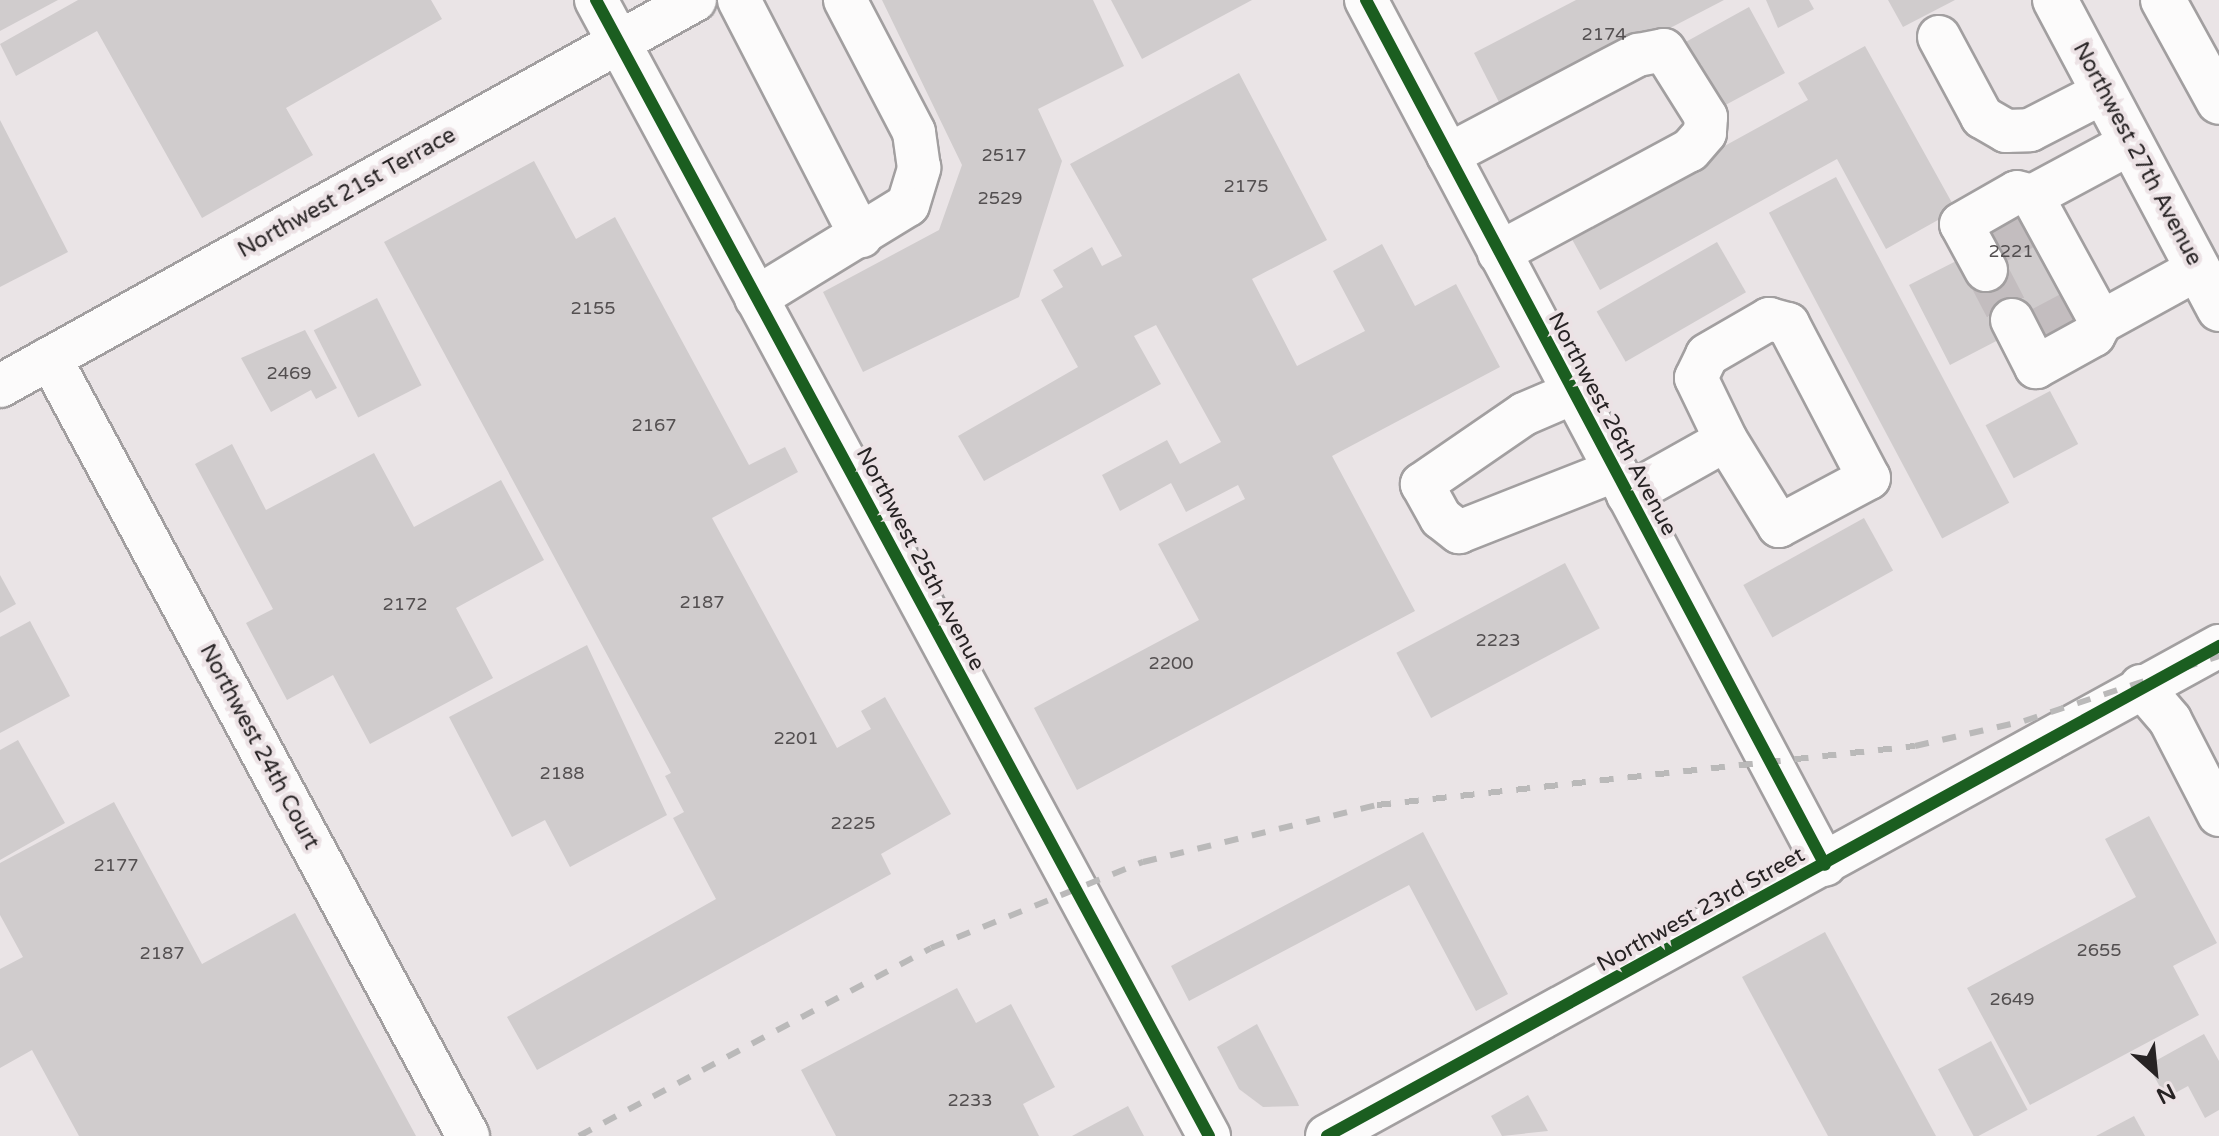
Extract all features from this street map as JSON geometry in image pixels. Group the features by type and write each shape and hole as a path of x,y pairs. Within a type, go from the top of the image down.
{"highway":[{"path":"2163,0 2219,102"},
{"name":"Northwest 27th Avenue","path":"2061,2 2104,92 2219,309"}],"street":[{"name":"Northwest 25th Avenue","path":"596,0 1209,1136"},
{"name":"Northwest 21st Terrace","path":"0,386 695,0"},
{"path":"739,0 861,236"},
{"path":"756,298 908,205 919,168 914,132 845,0"},
{"name":"Northwest 26th Avenue","path":"1366,0 1825,865"},
{"path":"1939,37 1982,117 2006,131 2030,130 2104,92"},
{"path":"1448,155 1638,55 1664,50 1706,117 1705,133 1690,150 1499,253"},
{"path":"2037,213 2131,143"},
{"path":"1984,256 1961,224 2017,192 2037,213 2089,311 2094,335 2036,367 2022,330"},
{"path":"2089,311 2198,269"},
{"path":"1769,319 1788,324 1869,478 1779,526 1726,440 1696,378 1707,355 1769,319"},
{"name":"Northwest 24th Court","path":"50,358 468,1136"},
{"path":"1573,393 1524,414 1422,484 1441,518 1459,532 1621,483 1726,440"},
{"name":"Northwest 23rd Street","path":"1327,1136 1825,865 2141,686 2219,646"},
{"path":"2141,686 2170,720 2219,815"}],"building":[{"path":"0,0 58,0 0,31"},
{"path":"78,0 431,0 442,19 286,108 313,155 202,218 97,31 16,76 0,44"},
{"path":"882,0 1093,0 1124,66 1038,109 1062,161 1019,297 863,372 823,292 939,230 962,165"},
{"path":"1111,0 1252,0 1142,59"},
{"path":"1576,0 1724,0 1505,114 1474,53"},
{"path":"1766,0 1809,0 1814,9 1778,28"},
{"path":"1888,0 1955,0 1903,27"},
{"path":"1749,7 1785,73 1718,109 1701,64 1695,68 1682,44"},
{"path":"1865,46 1956,210 1886,249 1837,159 1600,290 1568,232 1808,100 1798,83"},
{"path":"1239,73 1327,240 1252,279 1297,366 1365,331 1333,271 1382,244 1415,306 1456,284 1500,367 1332,456 1415,611 1077,790 1034,708 1199,620 1158,544 1245,499 1238,485 1186,512 1171,483 1120,511 1102,475 1167,440 1180,464 1221,442 1156,325 1134,336 1161,384 984,481 958,436 1078,367 1041,300 1063,287 1053,270 1092,247 1102,266 1122,256 1070,164"},
{"path":"0,120 68,252 0,287"},
{"path":"534,161 576,239 615,217 749,465 785,447 798,472 712,518 837,748 871,729 861,711 885,697 951,814 881,854 891,874 537,1070 507,1017 716,899 673,818 684,812 665,776 671,773 384,242"},
{"path":"1836,177 2009,503 1942,538 1769,213"},
{"path":"2023,204 2089,330 2044,352 2006,336 1950,365 1909,285 1966,256 1981,227"},
{"path":"1717,242 1746,292 1626,362 1597,312"},
{"path":"377,298 421,385 358,418 314,330"},
{"path":"305,330 337,388 316,399 311,390 271,412 241,358"},
{"path":"2050,391 2078,444 2014,478 1986,425"},
{"path":"232,444 266,510 374,453 414,527 501,480 544,560 456,608 493,678 370,744 333,675 287,700 246,623 273,609 195,464"},
{"path":"1864,518 1893,570 1772,637 1743,585"},
{"path":"1565,563 1600,628 1431,718 1396,653"},
{"path":"0,575 16,604 0,613"},
{"path":"30,621 70,696 0,733 0,637"},
{"path":"587,645 667,815 570,867 545,820 512,837 449,717"},
{"path":"18,740 65,823 0,860 0,750"},
{"path":"114,802 202,964 295,913 416,1136 79,1136 32,1050 0,1068 0,969 23,957 0,915 0,863"},
{"path":"2149,816 2217,943 2173,966 2199,1015 2030,1105 1967,988 2136,897 2105,839"},
{"path":"1423,832 1508,994 1476,1011 1409,885 1189,1001 1171,966"},
{"path":"1825,932 1936,1136 1828,1136 1742,977"},
{"path":"957,988 976,1023 1011,1004 1055,1087 1023,1104 1039,1136 836,1136 801,1070"},
{"path":"1257,1024 1299,1106 1263,1107 1239,1089 1217,1047"},
{"path":"2204,1034 2219,1061 2219,1110 2205,1118 2188,1086 2166,1098 2148,1065"},
{"path":"1991,1041 2028,1110 1974,1136 1938,1069"},
{"path":"1528,1095 1548,1131 1502,1136 1491,1116"},
{"path":"1128,1106 1144,1136 1072,1136"},
{"path":"2134,1116 2145,1136 2096,1136"}],"tunnel":[{"path":"1990,246 2033,224"},
{"path":"1986,270 2012,320"},
{"path":"2034,332 2077,309"}],"railway":[{"path":"579,1136 931,948 1143,862 1377,805 1915,746 2024,721 2219,656"}],"cycle path":[{"path":"596,0 1209,1136"},
{"path":"1366,0 1825,865"},
{"path":"1327,1136 2219,646"}]}
